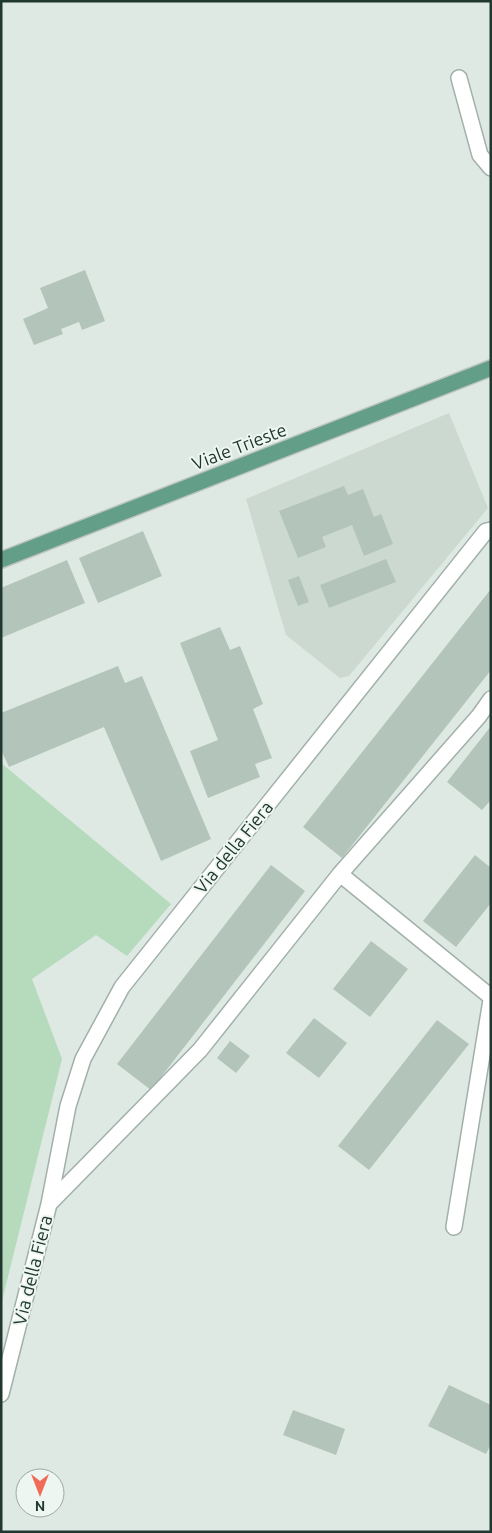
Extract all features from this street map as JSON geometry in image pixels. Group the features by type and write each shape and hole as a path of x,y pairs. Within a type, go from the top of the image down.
{"main road":[{"name":"Viale Trieste","path":"1,560 491,368"}],"street":[{"path":"459,78 480,155 491,168"},
{"name":"Via della Fiera","path":"1,1394 49,1204 68,1106 83,1060 122,987 486,531 491,530"},
{"name":"Via della Fiera","path":"49,1204 200,1050 340,874 479,716 491,698"},
{"path":"340,874 491,998 454,1227"}],"shaded area":[{"path":"449,413 488,508 349,676 340,678 286,635 246,499"}],"green space":[{"path":"1,763 171,904 127,956 96,935 32,979 62,1059 1,1305"}],"building":[{"path":"85,270 105,321 82,330 79,322 61,329 63,334 34,345 23,319 48,308 40,288"},
{"path":"344,486 348,495 363,489 374,517 381,514 393,544 364,556 352,525 322,537 326,547 298,558 279,511"},
{"path":"143,531 162,576 98,603 79,558"},
{"path":"386,559 396,582 329,608 320,585"},
{"path":"67,560 85,603 1,638 1,588"},
{"path":"299,576 309,602 298,606 288,580"},
{"path":"491,589 491,670 342,858 303,827"},
{"path":"220,627 230,650 240,646 263,704 253,709 272,758 255,764 260,777 208,798 190,751 218,740 180,643"},
{"path":"118,666 125,683 142,676 211,839 161,861 104,727 9,767 1,750 1,713"},
{"path":"491,726 491,800 482,810 447,782"},
{"path":"475,855 491,868 491,903 456,947 423,921"},
{"path":"271,865 305,891 151,1090 117,1064"},
{"path":"371,941 408,969 370,1017 333,989"},
{"path":"314,1018 347,1043 319,1078 286,1053"},
{"path":"437,1020 469,1044 369,1170 338,1146"},
{"path":"230,1041 250,1056 236,1073 217,1058"},
{"path":"449,1385 491,1405 491,1444 486,1454 428,1426"},
{"path":"293,1410 345,1429 336,1455 283,1435"}]}
